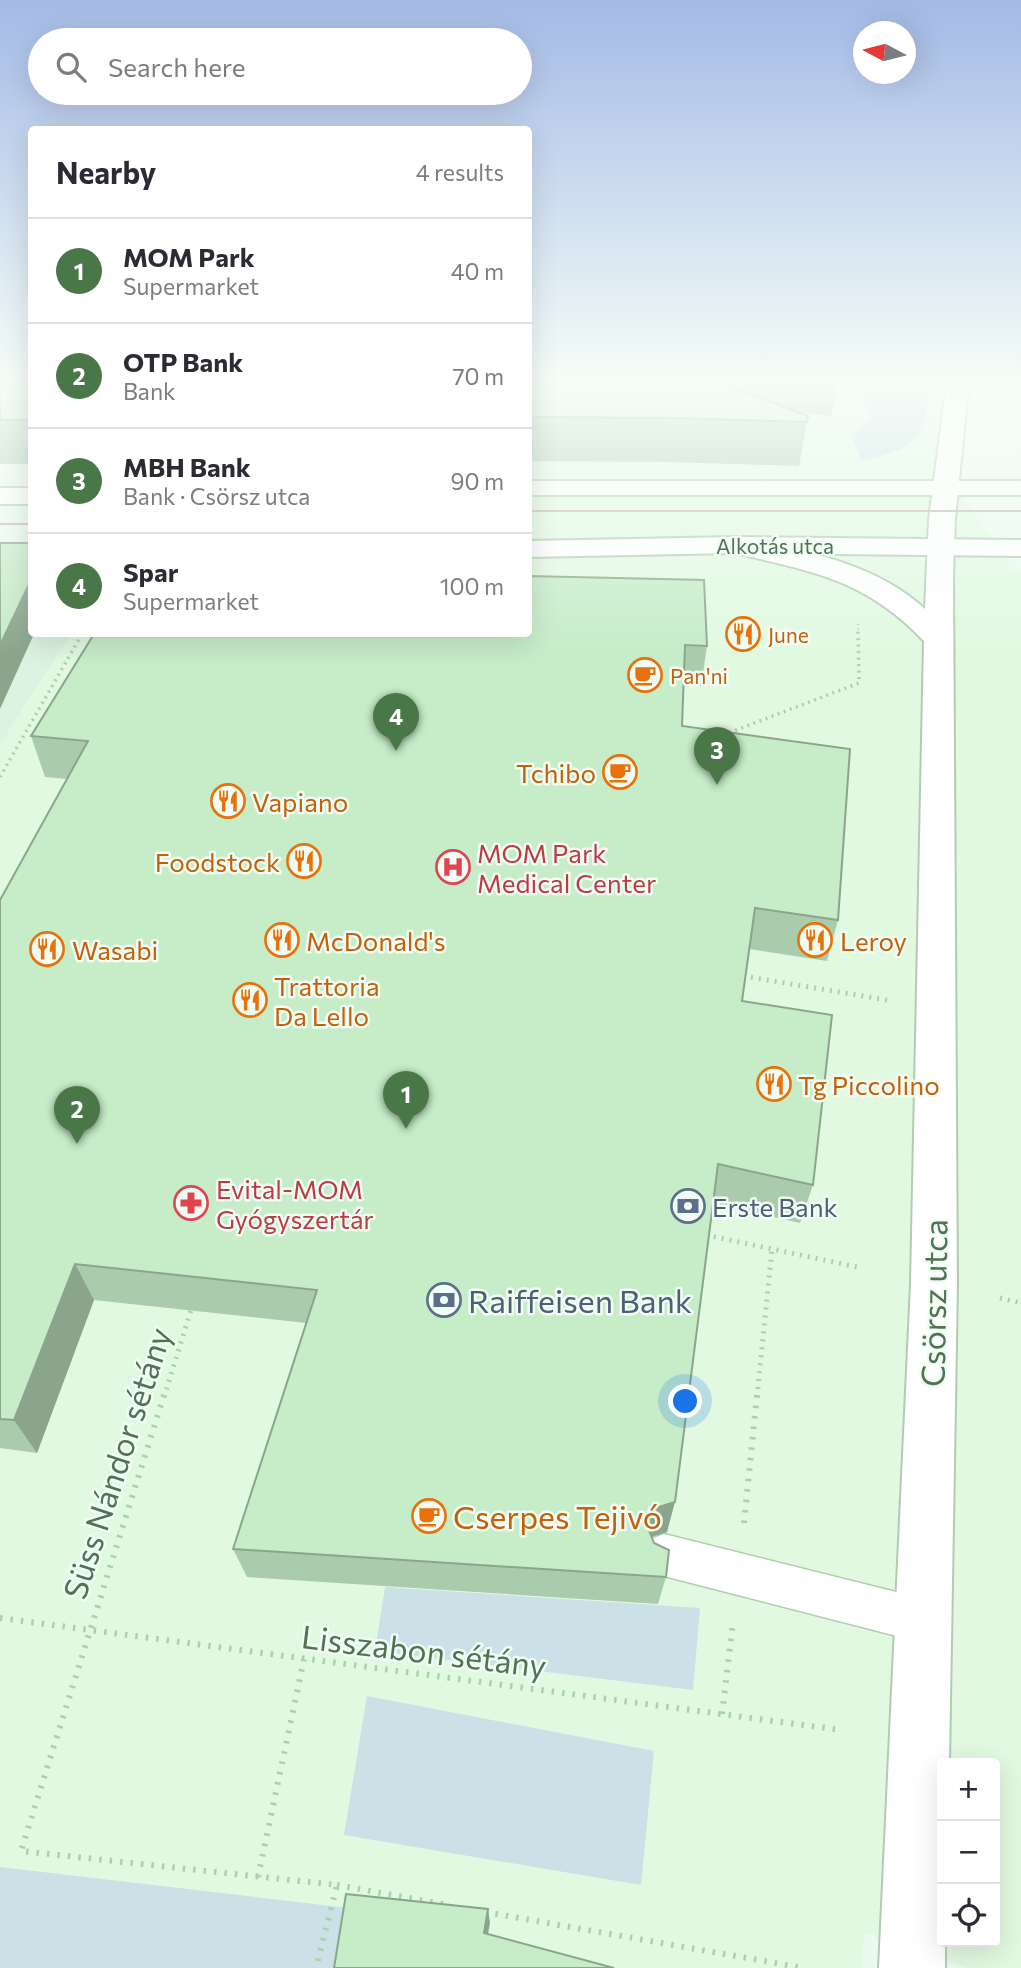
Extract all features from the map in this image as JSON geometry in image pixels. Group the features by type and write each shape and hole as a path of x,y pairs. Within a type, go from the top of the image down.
{"street":[{"name":"Csörsz utca","path":"912,1968 934,1283 940,545 949,472"},
{"path":"532,488 1021,488"},
{"path":"0,496 28,496"},
{"path":"735,545 820,563 855,575 901,603 938,639"},
{"name":"Alkotás utca","path":"532,550 735,545 940,545 1021,548"}],"lane":[{"path":"664,1555 924,1621"}],"path":[{"path":"717,737 859,683 858,612"},
{"path":"0,777 80,637"},
{"path":"743,976 889,1000"},
{"path":"706,1234 862,1268"},
{"path":"722,1714 772,1249"},
{"path":"1000,1298 1021,1303"},
{"name":"Süss Nándor sétány","path":"191,1310 88,1630 21,1852 258,1877"},
{"name":"Lisszabon sétány","path":"0,1618 841,1730"},
{"path":"304,1659 258,1877 337,1885 460,1907"},
{"path":"316,1968 337,1885"},
{"path":"474,1910 804,1968"}],"shaded area":[{"path":"532,472 947,472 1012,570 1021,571 1021,1968 967,1968 864,1933 862,1968 0,1968 0,745 69,637 532,637"},
{"path":"0,558 28,624 28,637 69,637 0,745"},
{"path":"385,1587 700,1608 693,1690 375,1651"},
{"path":"367,1696 654,1751 641,1885 344,1835"},
{"path":"0,1867 357,1909 348,1968 0,1968"}],"building":[{"path":"0,543 28,543 28,586 0,645"},
{"path":"532,576 704,580 707,646 685,645 682,726 850,749 838,920 755,908 742,1001 832,1015 813,1185 718,1164 675,1502 655,1508 647,1525 654,1543 669,1550 666,1577 233,1549 317,1290 75,1264 14,1420 0,1419 0,900 88,741 31,736 92,637 532,637"},
{"path":"346,1894 488,1909 484,1933 614,1968 334,1968"}],"tram line":[{"path":"532,511 1021,511"},
{"path":"0,524 28,524"}],"place":[{"name":"June","path":"743,634"},
{"name":"Pan'ni","path":"645,675"},
{"name":"Spar","path":"396,751"},
{"name":"Tchibo","path":"620,772"},
{"name":"MBH Bank","path":"717,785"},
{"name":"Vapiano","path":"228,801"},
{"name":"Foodstock","path":"304,861"},
{"name":"MOM Park Medical Center","path":"453,867"},
{"name":"McDonald's","path":"282,940"},
{"name":"Leroy","path":"815,940"},
{"name":"Wasabi","path":"47,949"},
{"name":"Trattoria Da Lello","path":"250,1000"},
{"name":"Tg Piccolino","path":"774,1084"},
{"name":"MOM Park","path":"406,1129"},
{"name":"OTP Bank","path":"77,1144"},
{"name":"Evital-MOM Gyógyszertár","path":"191,1203"},
{"name":"Erste Bank","path":"688,1206"},
{"name":"Raiffeisen Bank","path":"444,1300"},
{"name":"Cserpes Tejivó","path":"429,1516"}]}
